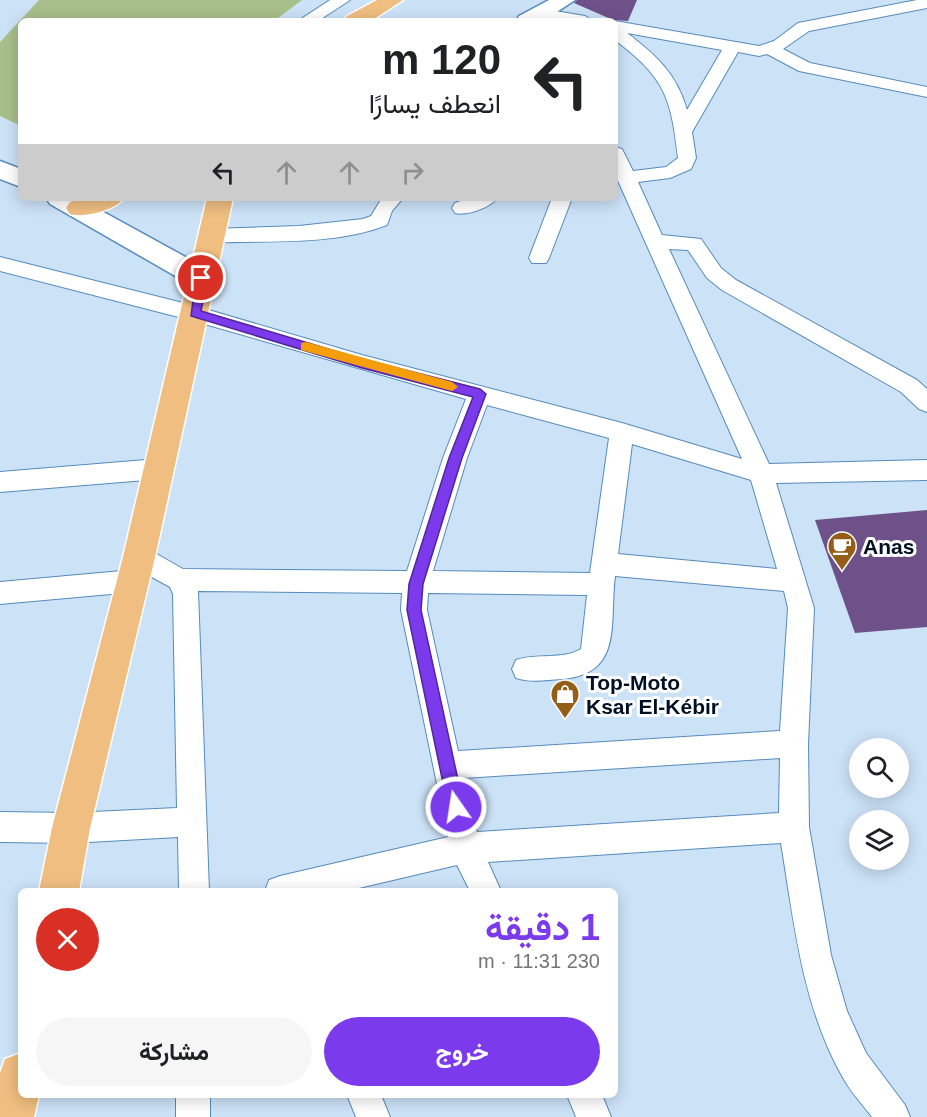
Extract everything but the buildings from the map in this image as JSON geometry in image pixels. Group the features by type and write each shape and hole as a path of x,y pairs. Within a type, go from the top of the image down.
{"main road":[{"path":"360,18 392,0"},
{"path":"69,203 86,201"},
{"path":"60,888 71,828 136,569 219,201"},
{"path":"12,1117 18,1089"}],"street":[{"path":"311,18 342,0"},
{"path":"535,17 564,0"},
{"path":"618,28 732,48 770,49 781,46 795,31 804,27 927,3"},
{"path":"618,34 654,63 665,76 672,93 687,159 684,165 670,172 619,165"},
{"path":"682,134 732,48"},
{"path":"770,49 805,67 927,92"},
{"path":"619,165 761,474 794,581 801,608 794,744 794,827 815,955 831,1014 854,1065 893,1117"},
{"path":"0,169 18,178"},
{"path":"211,236 331,230 367,225 380,220 383,209 390,201"},
{"path":"462,208 480,201"},
{"path":"539,258 561,201"},
{"path":"69,203 201,278"},
{"path":"654,241 694,244 721,279 909,386 927,402"},
{"path":"0,264 195,314 362,363 622,432 761,474 927,470"},
{"path":"480,394 455,458 416,584 414,610 417,633 465,848 485,888"},
{"path":"526,669 579,664 592,656 596,643 622,432"},
{"path":"0,482 158,469"},
{"path":"0,593 136,569 180,580 416,584 603,574 794,581"},
{"path":"180,580 186,594 188,612 194,888"},
{"path":"447,765 794,744"},
{"path":"0,827 71,828 191,822"},
{"path":"296,888 465,848 794,827"},
{"path":"193,1098 193,1117"},
{"path":"365,1098 373,1117"},
{"path":"585,1098 594,1117"}],"green space":[{"path":"39,0 302,0 278,18 22,18"},
{"path":"18,23 18,125 0,116 0,42"}],"slow traffic":[{"path":"306,346 452,387"}],"place":[{"name":"Anas","path":"842,572"},
{"name":"Top-Moto Ksar El-Kébir","path":"565,720"}],"route":[{"path":"201,278 195,314 362,363 480,394 455,458 416,584 414,610 417,633 456,807"}]}
